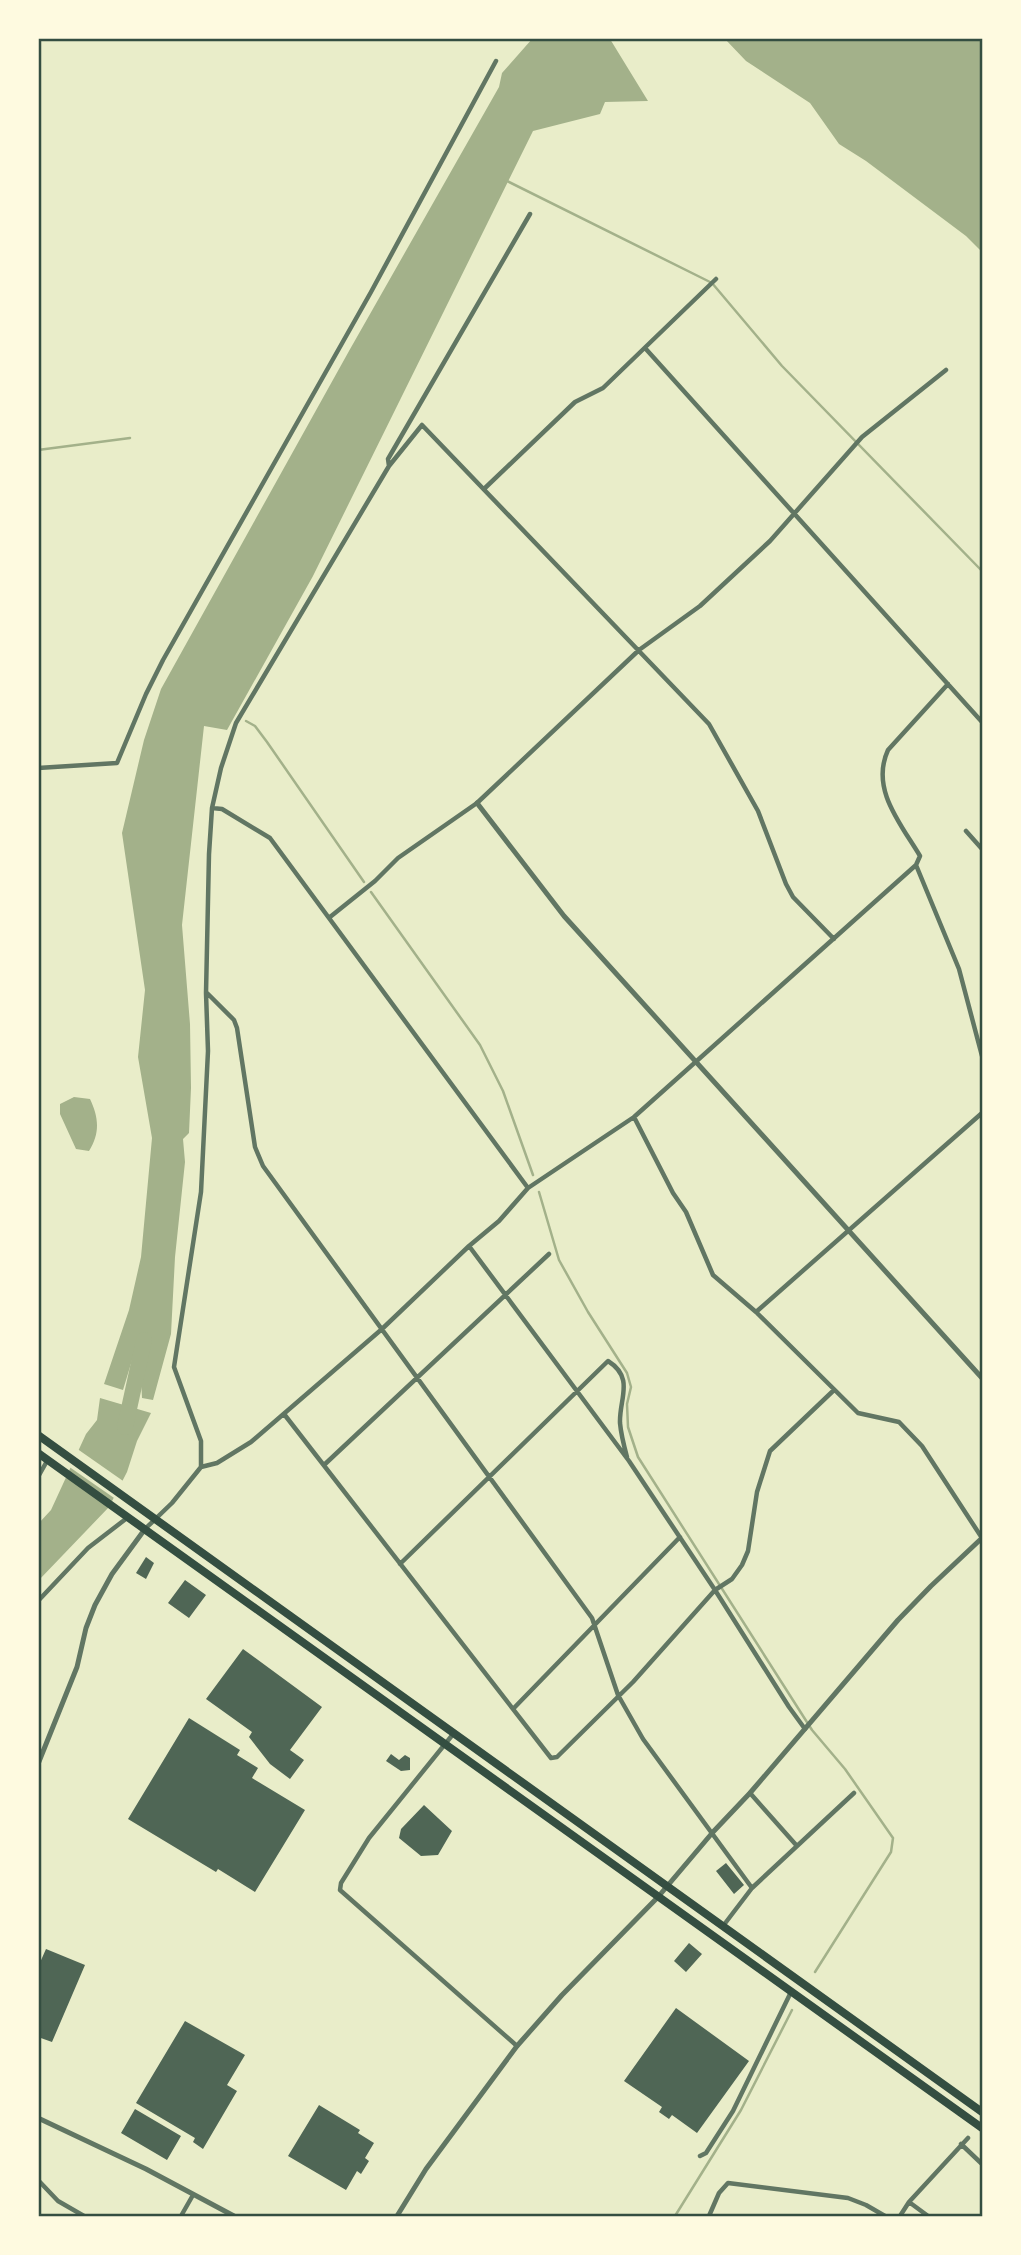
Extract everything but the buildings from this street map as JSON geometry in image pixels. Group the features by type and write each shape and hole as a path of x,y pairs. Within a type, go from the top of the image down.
{"highway":[{"path":"38,1435 982,2112"},
{"path":"38,1453 982,2128"}],"street":[{"path":"38,768 117,763 163,660 377,281 496,61"},
{"path":"389,466 388,458 530,214"},
{"path":"485,488 575,401 603,388 716,279"},
{"path":"645,348 982,722"},
{"path":"330,917 375,881 398,858 477,803 639,650 700,606 770,541 862,437 946,370"},
{"path":"38,1764 78,1667 86,1628 112,1574 145,1529 193,1479 201,1467 201,1441 174,1367 201,1192 208,1051 206,993 209,854 212,808 221,768 236,723 389,466 422,425 709,724 753,802 793,897 834,939"},
{"path":"201,1467 217,1463 243,1447 284,1414 382,1329 499,1221 528,1188 634,1117 916,864 920,856 887,801 882,780 883,762 888,750 948,684"},
{"path":"477,803 564,916 982,1378"},
{"path":"212,808 222,809 270,838 528,1188"},
{"path":"966,831 982,849"},
{"path":"916,864 959,970 982,1056"},
{"path":"206,993 234,1020 237,1028 255,1147 263,1166 592,1618 618,1695 643,1739 752,1888"},
{"path":"756,1312 982,1113"},
{"path":"397,2217 426,2168 517,2046 562,1995 659,1897 898,1620 982,1538 922,1446 898,1422 858,1413 756,1312 713,1275 687,1212 673,1194 634,1117"},
{"path":"469,1246 629,1461 805,1729"},
{"path":"324,1465 549,1254"},
{"path":"400,1564 608,1361 616,1365 626,1386 620,1421 629,1461"},
{"path":"284,1414 551,1758 557,1757 633,1682 715,1590 732,1579 743,1565 748,1551 757,1492 770,1451 833,1391"},
{"path":"38,1477 50,1462"},
{"path":"38,1601 88,1548 128,1517"},
{"path":"513,1709 680,1537"},
{"path":"454,1733 369,1838 341,1883 340,1890 517,2046"},
{"path":"750,1793 797,1846"},
{"path":"723,1926 752,1888 854,1793"},
{"path":"700,2156 706,2153 733,2111 791,1991"},
{"path":"38,2118 146,2169 234,2217"},
{"path":"900,2217 909,2202 968,2138"},
{"path":"961,2144 982,2164"},
{"path":"38,2180 58,2201 84,2217"},
{"path":"709,2217 719,2193 728,2183 848,2198 885,2217"},
{"path":"181,2217 193,2194"},
{"path":"909,2202 928,2217"}],"shaded area":[{"path":"532,39 610,39 648,101 605,102 600,114 533,131 313,576 227,730 204,726 182,925 190,1024 191,1088 189,1133 183,1139 185,1162 175,1257 171,1334 153,1400 142,1398 139,1337 123,1390 104,1384 129,1310 141,1257 152,1138 138,1057 145,990 122,833 144,740 161,689 499,87 502,73"},
{"path":"725,39 982,39 982,252 966,236 839,144 810,103 746,61"},
{"path":"74,1097 90,1099 95,1113 97,1132 89,1151 76,1149 60,1114 60,1104"},
{"path":"100,1398 151,1413 137,1441 127,1472 109,1507 39,1580 39,1523 51,1510 86,1434 97,1420"}],"pier":[{"path":"76,1448 126,1483 117,1500 68,1466"}],"waterway":[{"path":"505,180 712,283 782,366 982,571"},
{"path":"38,450 130,438"},
{"path":"246,721 255,726 267,742 364,882"},
{"path":"371,892 480,1045 503,1091 533,1175"},
{"path":"539,1192 559,1260 627,1373 631,1387 627,1404 628,1427 638,1457 812,1730 845,1769 893,1838 891,1852 815,1972"},
{"path":"125,1427 144,1340"},
{"path":"675,2216 741,2110 792,2010"}]}
